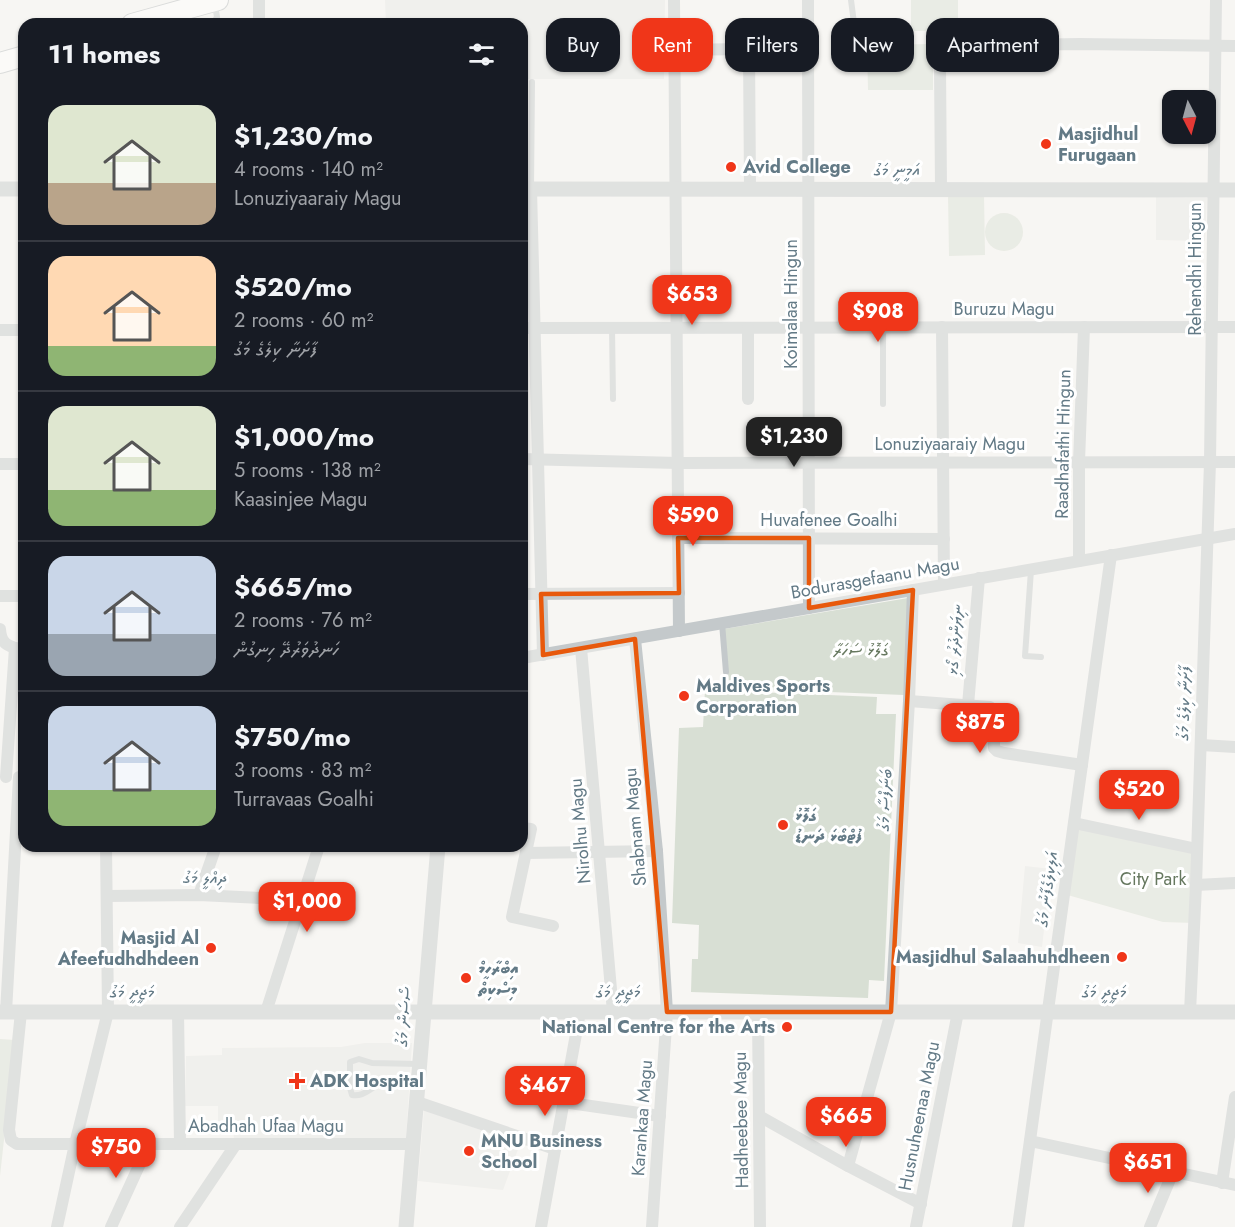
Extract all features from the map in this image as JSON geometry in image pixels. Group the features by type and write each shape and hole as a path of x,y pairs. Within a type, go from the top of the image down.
{"main road":[{"path":"154,18 216,1"},
{"path":"0,63 18,58"}],"street":[{"path":"259,0 259,18"},
{"path":"675,0 675,18"},
{"name":"Koimalaa Hingun","path":"808,0 808,18"},
{"name":"Rehendhi Hingun","path":"1207,538 1216,0"},
{"path":"941,189 940,66 947,53 960,46 1080,44 1235,46"},
{"path":"675,72 679,631"},
{"path":"749,72 750,189"},
{"name":"Koimalaa Hingun","path":"808,72 809,608"},
{"path":"0,189 18,189"},
{"name":"އަމީނީ މަގު","path":"528,189 1235,190"},
{"path":"942,327 944,584"},
{"name":"Raadhafathi Hingun","path":"1079,561 1079,462 1084,327"},
{"name":"Buruzu Magu","path":"528,328 1235,327"},
{"path":"528,328 538,460 543,655"},
{"path":"748,328 748,399"},
{"path":"0,330 18,330"},
{"name":"Lonuziyaaraiy Magu","path":"528,459 678,463 1235,462"},
{"path":"0,464 18,464"},
{"name":"Bodurasgefaanu Magu","path":"528,657 1235,534"},
{"name":"Huvafenee Goalhi","path":"678,538 944,539"},
{"name":"ފާށަނާ ކިލެގެ މަގު","path":"1190,1012 1207,538"},
{"name":"އަލިކިލެގެފާނު މަގު","path":"1018,1227 1111,555"},
{"name":"ނިޔަންދުރު ގޯޅި","path":"968,705 979,579"},
{"name":"ބަނަފްސާ މަގު","path":"848,1166 891,1012 913,590"},
{"path":"528,594 679,593"},
{"path":"0,596 18,596"},
{"path":"0,629 3,642 18,649"},
{"name":"Shabnam Magu","path":"635,639 657,851 667,1012"},
{"name":"Nirolhu Magu","path":"581,648 613,1012"},
{"path":"3,777 18,657"},
{"path":"909,701 990,707 996,718 993,744 997,751 1082,765"},
{"path":"1201,745 1235,747"},
{"path":"1074,823 1197,849"},
{"path":"528,829 531,829 528,843"},
{"path":"9,1012 18,849"},
{"path":"553,926 512,917 526,853 657,851"},
{"path":"57,1227 108,1012 106,852"},
{"path":"199,895 214,852"},
{"path":"266,1012 318,852"},
{"name":"ސޯސަން މަގު","path":"406,1227 437,852"},
{"path":"1196,885 1235,883"},
{"name":"ދިއްލީ މަގު","path":"108,896 199,895 302,900"},
{"name":"މަޖީދީ މަގު","path":"9,1012 1235,1012"},
{"name":"Abadhah Ufaa Magu","path":"9,1012 9,1131 11,1140 17,1144 414,1144"},
{"path":"178,1012 180,1144"},
{"path":"541,1227 580,1012"},
{"name":"Karankaa Magu","path":"652,1227 667,1012"},
{"name":"Hadheebee Magu","path":"758,1012 760,1227"},
{"name":"Husnuheenaa Magu","path":"916,1227 958,1012"},
{"path":"1222,1183 1235,1097"},
{"path":"417,1102 555,1149"},
{"path":"563,1102 660,1116"},
{"path":"759,1116 921,1204"},
{"path":"1030,1141 1235,1185"},
{"path":"111,1227 149,1144"},
{"path":"180,1227 236,1144"},
{"path":"1150,1227 1173,1172"}],"lane":[{"path":"851,0 853,18"},
{"path":"216,1 216,18"},
{"path":"528,153 532,82"},
{"path":"883,404 884,327"},
{"path":"612,328 613,399"},
{"path":"1031,569 1026,656 1041,657"},
{"path":"722,623 726,672"},
{"path":"418,1084 384,1084 371,1088 362,1095 352,1095 349,1084 350,1062 359,1059 372,1063 420,1064"}],"highlighted area":[{"path":"678,538 809,538 809,608 913,590 891,1012 667,1012 635,639 543,655 541,594 679,593"}],"shaded area":[{"path":"385,0 665,0 665,18 632,18 632,72 664,72 664,79 528,79 528,18 386,18"},
{"path":"1156,197 1207,198 1205,241 1156,240"},
{"path":"1025,866 1051,869 1042,947 1018,943"},
{"name":"ADK Hospital","path":"365,1043 412,1043 406,1139 234,1140 233,1122 218,1122 218,1106 185,1106 186,1056 222,1055 222,1048 341,1047"},
{"name":"MNU Business School","path":"424,1110 520,1144 503,1190 418,1181"}],"green space":[{"path":"911,0 958,0 958,18 926,18 926,31 914,31 914,18 911,18"},
{"path":"914,44 926,44 926,72 933,72 933,90 868,90 868,72 914,72"},
{"path":"948,194 984,194 985,255 949,256"},
{"path":"1004,213 1017,219 1023,232 1017,245 1004,251 991,245 985,232 991,219"},
{"name":"ގަލޮޅު ސަހަރާ","path":"908,598 904,695 729,688 724,629"},
{"name":"ގަލޮޅު ފުޓްބޯޅަ ދަނޑު","path":"705,690 877,697 876,714 896,714 884,981 869,980 868,998 691,992 692,959 698,959 699,925 672,923 679,728 703,727"},
{"name":"City Park","path":"1074,823 1197,849 1194,923 1163,922 1064,894"},
{"path":"0,1039 15,1040 0,1176"}],"place":[{"name":"Masjidhul Furugaan","path":"1046,144"},
{"name":"Avid College","path":"731,167"},
{"name":"Maldives Sports Corporation","path":"684,696"},
{"name":"ގަލޮޅު ފުޓްބޯޅަ ދަނޑު","path":"783,825"},
{"name":"Masjid Al Afeefudhdhdeen","path":"211,948"},
{"name":"Masjidhul Salaahuhdheen","path":"1122,957"},
{"name":"އިބްރާހީމް މިސްކިތް","path":"466,978"},
{"name":"National Centre for the Arts","path":"787,1027"},
{"name":"ADK Hospital","path":"297,1081"},
{"name":"MNU Business School","path":"469,1151"}]}
